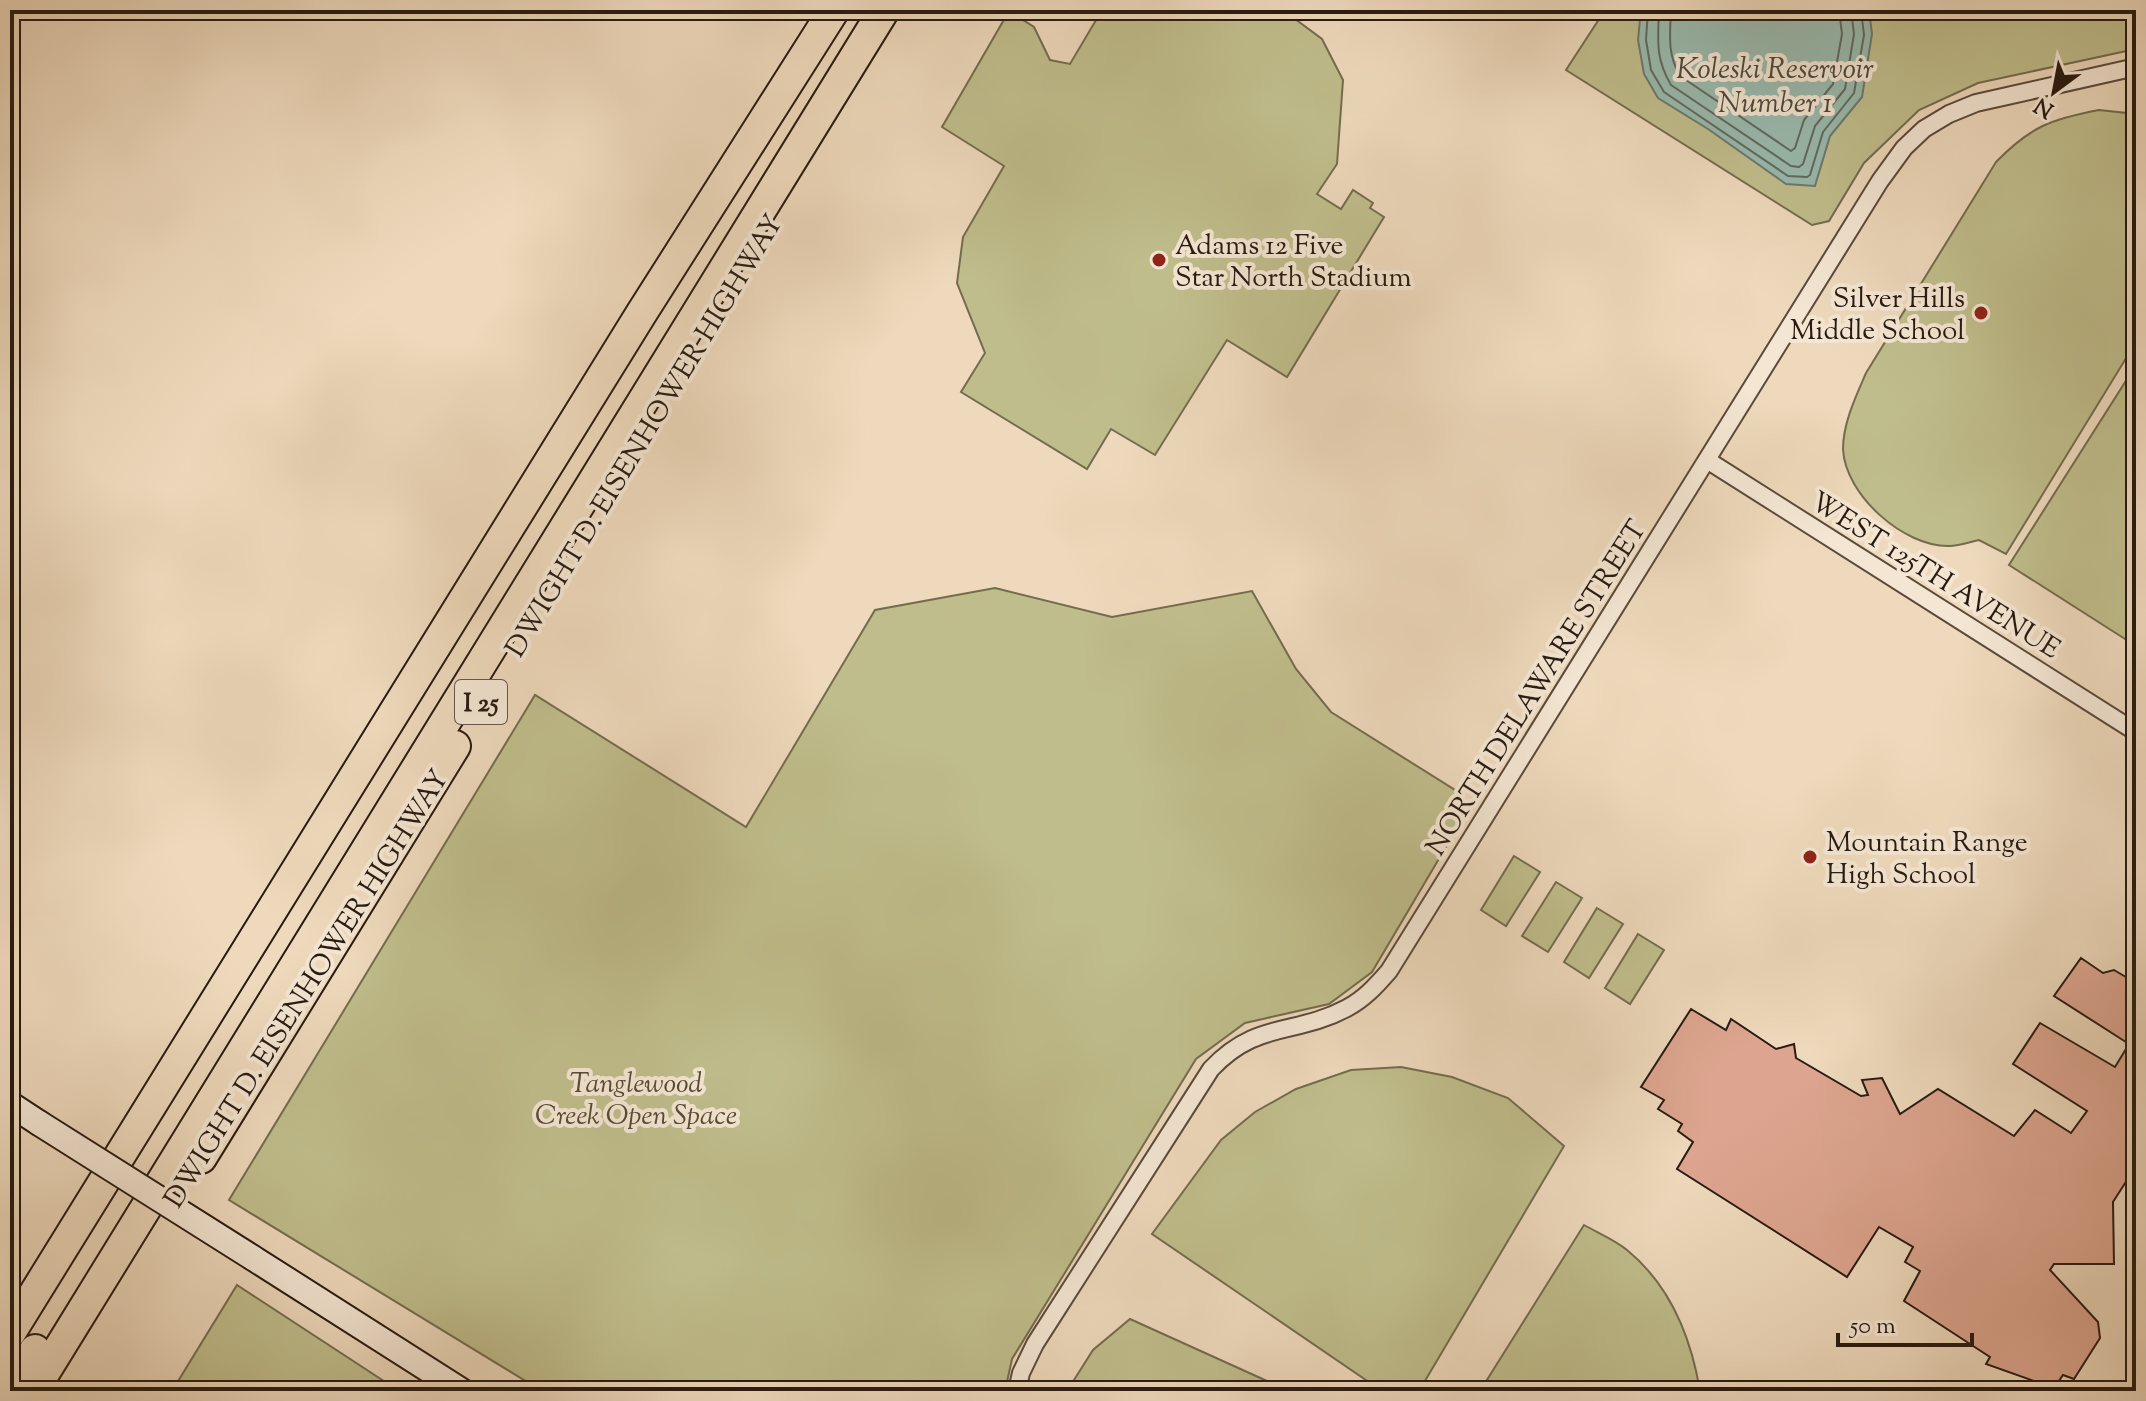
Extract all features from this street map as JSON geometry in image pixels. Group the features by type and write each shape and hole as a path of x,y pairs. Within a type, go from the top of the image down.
{"highway":[{"name":"I 25","path":"10,1333 616,354 834,10"},
{"path":"10,1390 861,10"},
{"path":"33,1391 884,10"},
{"name":"DWIGHT D. EISENHOWER HIGHWAY","path":"57,1391 360,902 902,10"}],"main road":[{"path":"10,1104 462,1391"}],"street":[{"name":"NORTH DELAWARE STREET","path":"1017,1391 1021,1373 1035,1344 1211,1069 1248,1039 1348,1008 1369,993 1389,971 1880,181 1904,148 1924,129 1976,103 2136,67"},
{"name":"WEST 125TH AVENUE","path":"1707,460 2136,732"}],"green space":[{"name":"Adams 12 Five Star North Stadium","path":"1102,10 1283,10 1322,39 1343,80 1337,164 1317,194 1341,209 1353,190 1373,203 1370,208 1384,217 1287,377 1227,340 1155,455 1111,429 1087,469 961,392 985,353 957,283 963,237 1004,166 942,127 1009,11 1034,27 1050,60 1070,64"},
{"path":"1605,10 2136,10 2136,49 1978,83 1919,110 1864,163 1829,221 1812,225 1566,70"},
{"path":"2099,110 2136,114 2136,342 2006,554 1979,540 1949,546 1914,538 1880,515 1854,484 1846,466 1844,439 1858,391 1866,373 1996,162 2020,140 2042,126"},
{"path":"2136,365 2136,646 2009,565"},
{"name":"Tanglewood Creek Open Space","path":"995,588 1112,617 1252,591 1296,669 1331,712 1455,790 1463,818 1372,972 1329,1004 1245,1023 1196,1059 1012,1359 1005,1391 542,1391 229,1200 535,695 746,827 875,610"},
{"path":"1514,856 1540,872 1506,926 1481,910"},
{"path":"1556,882 1582,898 1548,952 1522,936"},
{"path":"1597,908 1623,924 1589,978 1564,962"},
{"path":"1638,934 1664,950 1630,1004 1605,988"},
{"path":"1401,1067 1452,1077 1508,1098 1564,1146 1419,1391 1382,1391 1152,1234 1221,1140 1255,1112 1296,1089 1351,1070"},
{"path":"1584,1225 1622,1246 1656,1280 1685,1332 1700,1391 1480,1391"},
{"path":"237,1285 399,1391 172,1391"},
{"path":"1130,1319 1285,1391 1067,1391 1093,1350"}],"water":[{"name":"Koleski Reservoir Number 1","path":"1641,10 1869,10 1872,34 1862,97 1830,136 1815,186 1786,184 1658,98 1644,74 1638,40"}],"building":[{"path":"2081,958 2103,973 2114,970 2136,983 2136,1166 2113,1202 2114,1264 2054,1264 2050,1270 2098,1322 2100,1338 2074,1379 2063,1375 2054,1388 1986,1364 1990,1357 1904,1301 1920,1271 1905,1262 1913,1247 1879,1227 1847,1277 1677,1169 1693,1142 1678,1131 1682,1124 1658,1109 1664,1100 1641,1087 1691,1009 1726,1030 1731,1019 1776,1049 1794,1044 1796,1058 1861,1096 1868,1095 1862,1080 1882,1078 1900,1114 1938,1089 2014,1136 2035,1110 2071,1133 2087,1111 2013,1064 2040,1023 2115,1067 2129,1044 2054,996"}],"place":[{"name":"Adams 12 Five Star North Stadium","path":"1159,260"},
{"name":"Silver Hills Middle School","path":"1981,313"},
{"name":"Mountain Range High School","path":"1810,857"}]}
